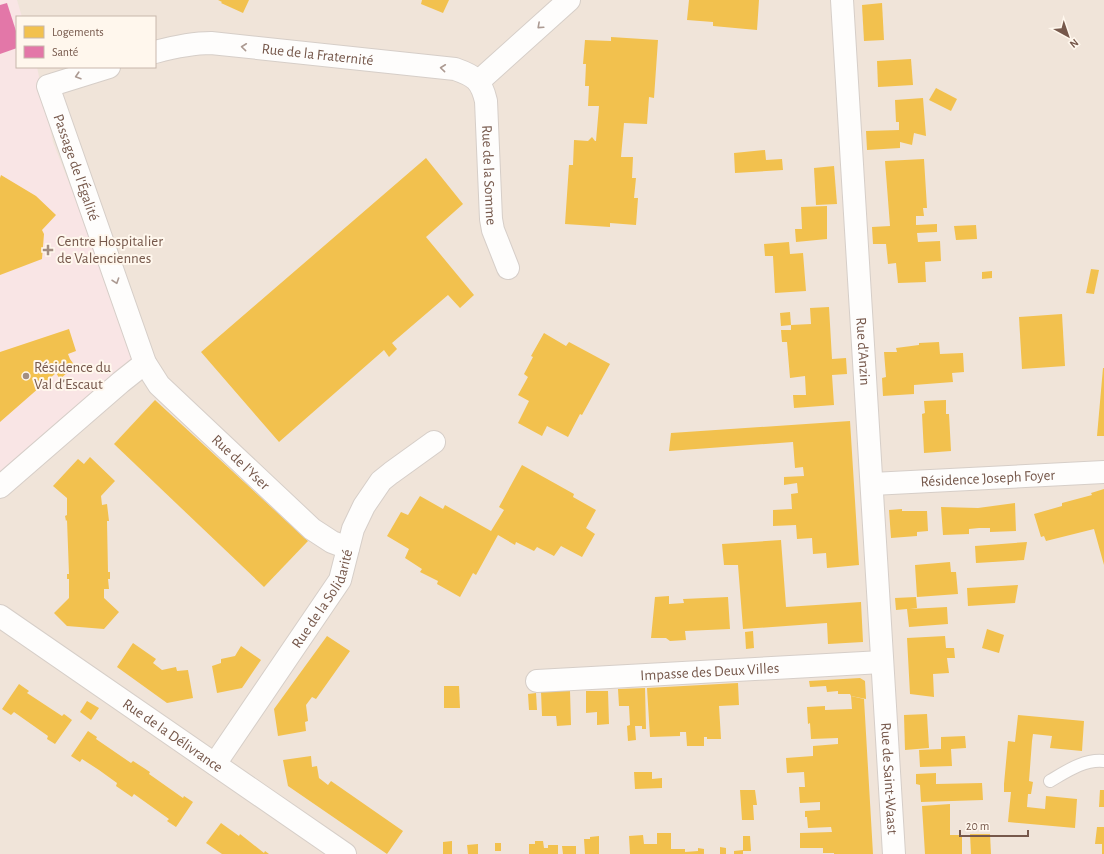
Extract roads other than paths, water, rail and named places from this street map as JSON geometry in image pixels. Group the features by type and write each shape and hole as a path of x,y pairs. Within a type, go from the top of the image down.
{"street":[{"path":"479,81 570,0"},
{"name":"Rue d'Anzin","path":"842,0 885,703"},
{"name":"Rue de la Fraternité","path":"156,52 185,44 211,43 455,69 479,81"},
{"name":"Passage de l'Égalité","path":"106,68 48,86 145,363"},
{"name":"Rue de la Somme","path":"479,81 484,90 488,112 491,219 493,230 508,268"},
{"path":"3,480 145,363"},
{"name":"Rue de l'Yser","path":"145,363 159,385 312,529 332,542 348,548"},
{"name":"Rue de la Solidarité","path":"215,764 340,580 353,529 358,517 381,481 434,442"},
{"name":"Résidence Joseph Foyer","path":"872,484 1104,472"},
{"name":"Rue de la Délivrance","path":"0,616 345,854"},
{"name":"Impasse des Deux Villes","path":"537,681 882,662"},
{"name":"Rue de Saint-Waast","path":"885,703 894,854"}],"lane":[{"path":"1050,781 1077,765 1104,761"}],"place":[{"name":"Centre Hospitalier de Valenciennes","path":"48,250"},
{"name":"Résidence du Val d'Escaut","path":"26,376"}]}
